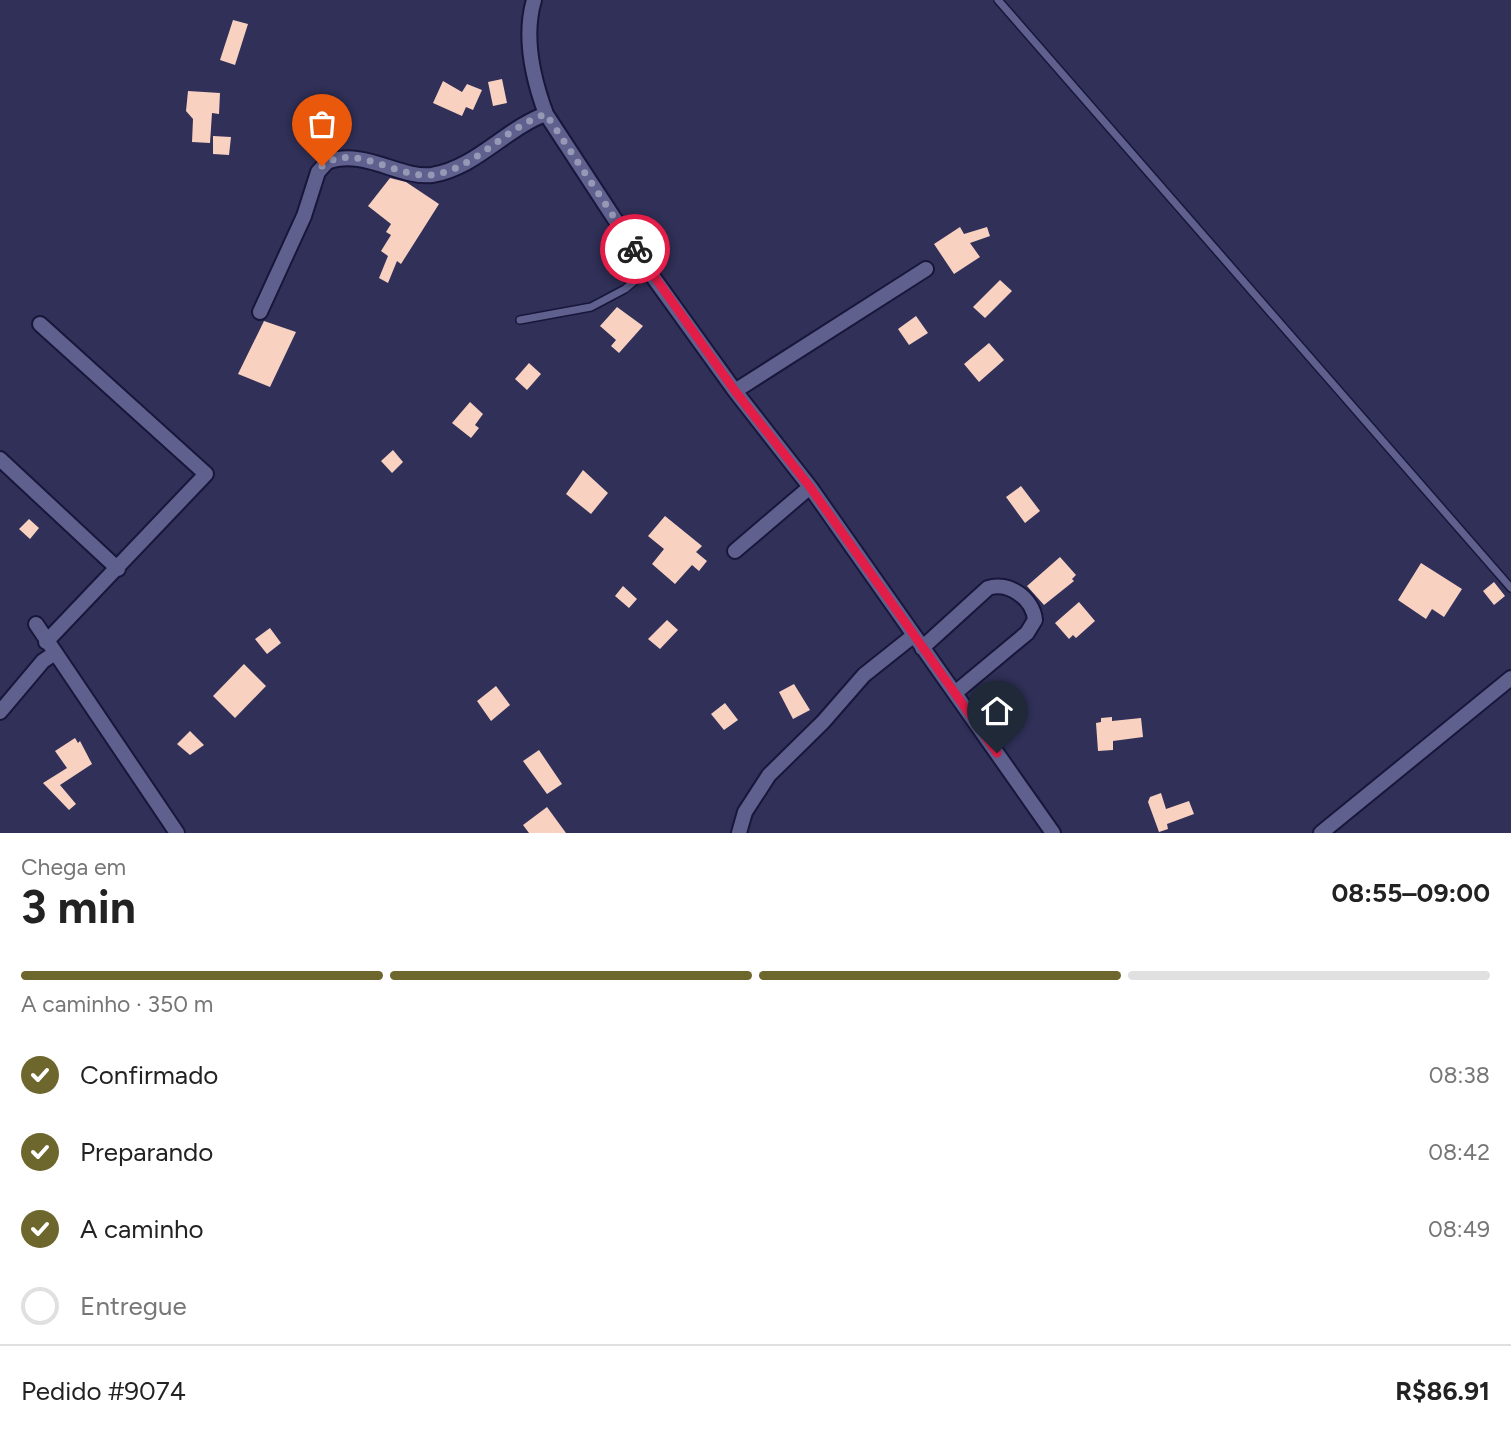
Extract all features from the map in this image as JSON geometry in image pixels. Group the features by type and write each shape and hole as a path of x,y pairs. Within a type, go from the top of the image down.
{"street":[{"path":"534,0 529,37 536,87 546,114 648,270 735,391 810,487 1053,833"},
{"path":"260,312 304,216 318,172 327,162 355,159 423,175 435,174 467,162 546,114"},
{"path":"735,391 926,269"},
{"path":"0,712 43,661 50,648 118,569 206,474 40,324"},
{"path":"0,459 118,569"},
{"path":"735,551 810,487"},
{"path":"738,833 746,812 769,775 823,722 864,675 918,642 988,588 997,585 1009,586 1032,608 1035,620 1027,633 955,693"},
{"path":"36,624 177,833"},
{"path":"1321,833 1511,678"}],"lane":[{"path":"998,0 1511,588"},
{"path":"520,320 591,307 625,289 648,270"}],"building":[{"path":"233,20 248,24 235,65 220,60"},
{"path":"502,79 507,103 493,106 488,82"},
{"path":"443,81 462,92 467,84 482,90 473,110 466,107 462,116 433,103"},
{"path":"188,91 220,93 219,114 212,113 210,143 192,142 193,119 186,111"},
{"path":"213,136 231,137 229,155 213,154"},
{"path":"390,178 406,182 439,204 401,264 397,261 388,283 379,278 388,256 381,251 391,235 386,232 391,224 368,206"},
{"path":"960,227 964,234 987,227 990,236 970,243 980,257 954,274 934,244"},
{"path":"1000,280 1012,291 985,318 973,307"},
{"path":"617,307 643,326 619,353 611,346 616,340 600,326"},
{"path":"916,316 928,333 909,345 898,329"},
{"path":"264,321 296,332 270,387 238,374"},
{"path":"989,343 1004,360 979,382 964,364"},
{"path":"529,363 541,374 527,390 515,379"},
{"path":"470,402 483,414 475,425 479,428 471,438 452,423"},
{"path":"393,450 403,462 392,473 381,461"},
{"path":"583,470 608,493 591,514 566,494"},
{"path":"1021,486 1040,511 1025,523 1006,497"},
{"path":"665,516 702,546 696,552 707,561 699,571 692,565 675,584 652,564 664,549 648,536"},
{"path":"29,519 39,528 30,539 19,529"},
{"path":"1060,557 1076,575 1072,579 1074,581 1044,605 1027,586"},
{"path":"1421,563 1462,589 1444,617 1432,609 1426,619 1398,600"},
{"path":"1494,582 1505,596 1494,605 1483,591"},
{"path":"623,586 637,599 629,608 615,596"},
{"path":"1079,602 1095,621 1076,638 1073,635 1069,639 1055,623"},
{"path":"667,620 678,630 660,649 648,639"},
{"path":"270,628 281,643 267,654 255,639"},
{"path":"244,664 266,686 235,718 213,696"},
{"path":"794,684 810,710 793,719 779,692"},
{"path":"496,686 510,705 491,721 477,701"},
{"path":"725,703 738,720 724,730 711,714"},
{"path":"1112,717 1112,721 1141,718 1143,737 1113,741 1113,750 1098,751 1096,723 1101,722 1101,718"},
{"path":"190,731 204,745 190,755 177,744"},
{"path":"75,738 78,743 80,741 92,764 60,785 76,804 69,810 43,783 67,768 55,751"},
{"path":"539,750 562,784 547,794 523,761"},
{"path":"1161,793 1166,809 1189,801 1194,814 1167,824 1168,829 1159,832 1148,802 1150,797"},
{"path":"547,807 566,833 529,833 523,825"}],"way so far":[{"path":"322,166 334,160 355,159 423,175 435,174 467,162 546,114 635,249"}],"route":[{"path":"635,249 735,391 810,487 997,753"}]}
